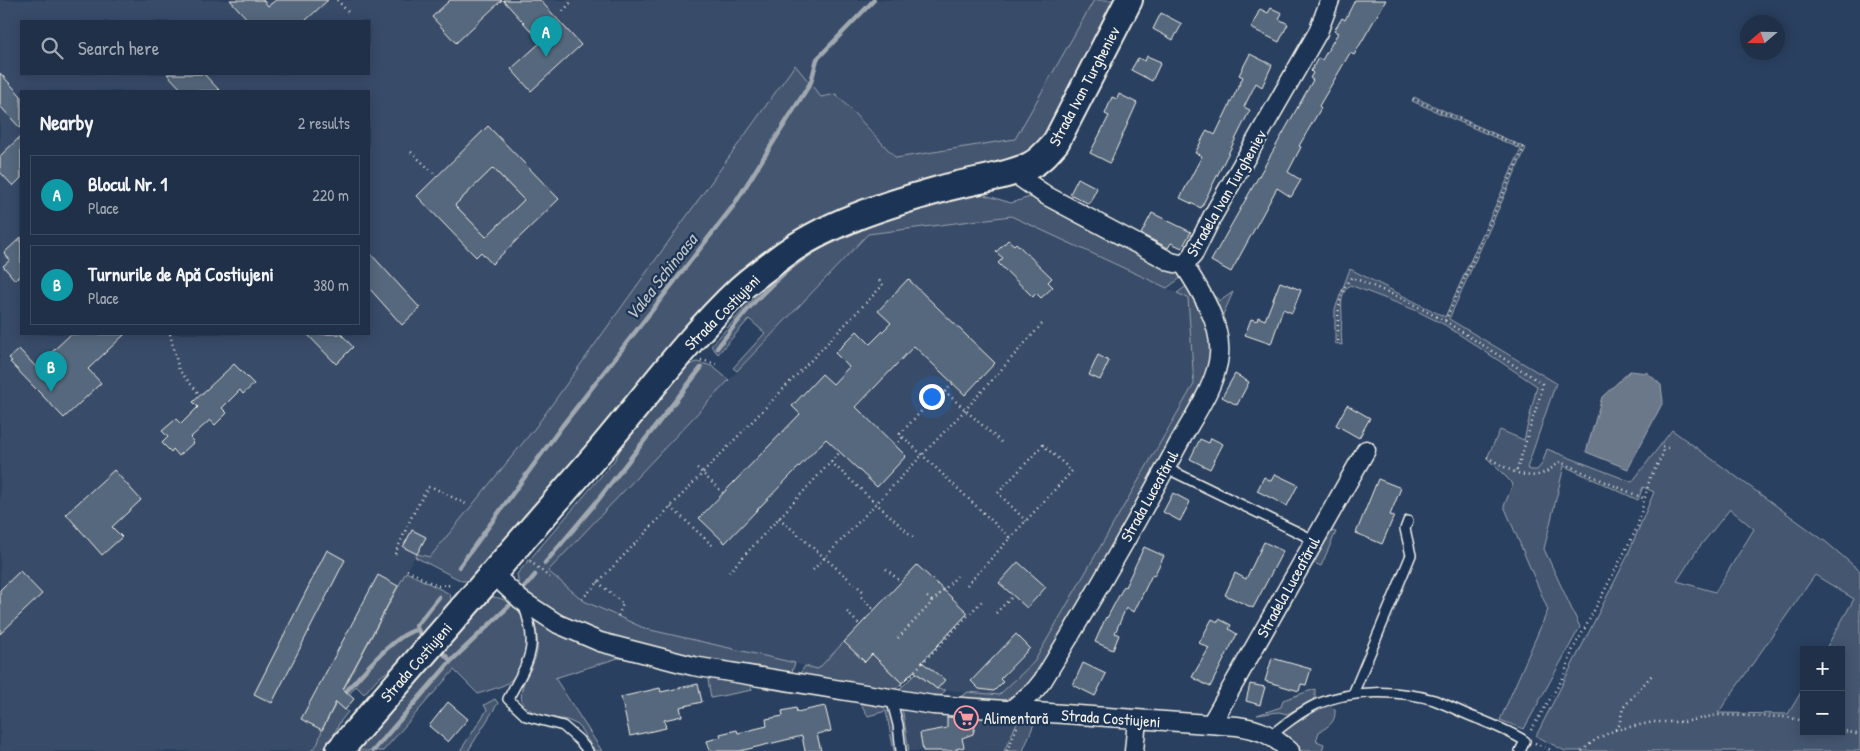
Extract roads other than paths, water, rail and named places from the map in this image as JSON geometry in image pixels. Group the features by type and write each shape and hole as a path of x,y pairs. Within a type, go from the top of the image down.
{"street":[{"name":"Strada Ivan Turgheniev","path":"1022,168 1046,154 1056,142 1129,0"},
{"name":"Stradela Ivan Turgheniev","path":"1022,168 1047,196 1171,262 1184,265 1193,255 1212,217 1313,40 1330,0"},
{"name":"Strada Costiujeni","path":"340,751 600,452 689,343 740,288 812,236 873,211 944,188 1022,168"},
{"name":"Strada Luceafărul","path":"1017,711 1043,680 1166,468 1212,382 1220,353 1218,337 1209,308 1184,265"},
{"name":"Stradela Luceafărul","path":"1211,724 1366,450"},
{"name":"Strada Costiujeni","path":"493,574 521,600 558,624 600,642 693,666 933,705 1211,724 1256,729 1270,736 1290,751"},
{"path":"1134,751 1137,720"}],"lane":[{"path":"1166,468 1314,540"},
{"path":"1353,694 1411,555 1405,529 1408,521"},
{"name":"Strada Costiujeni","path":"521,600 529,622 532,646 526,664 508,699 526,716 563,726 588,751"},
{"path":"1270,736 1291,720 1318,704 1353,694 1368,692 1434,700 1504,729 1525,741 1520,751"},
{"path":"891,698 898,725 901,751"}],"waterway":[{"name":"Valea Schinoasa","path":"459,567 562,426 734,205 811,82 817,59 874,0"},
{"path":"717,348 761,295 799,261 814,251 863,228"},
{"path":"545,563 594,505 701,368"},
{"path":"525,587 535,575"},
{"name":"Valea Schinoasa","path":"420,634 416,626 439,597"},
{"path":"451,661 509,606"},
{"path":"344,694 388,648 407,633 416,630"},
{"name":"Valea Schinoasa","path":"373,751 451,661 444,654"}],"place":[{"name":"Blocul Nr. 1","path":"546,57"},
{"name":"Turnurile de Apă Costiujeni","path":"51,392"},
{"name":"Alimentară","path":"966,718"}]}
